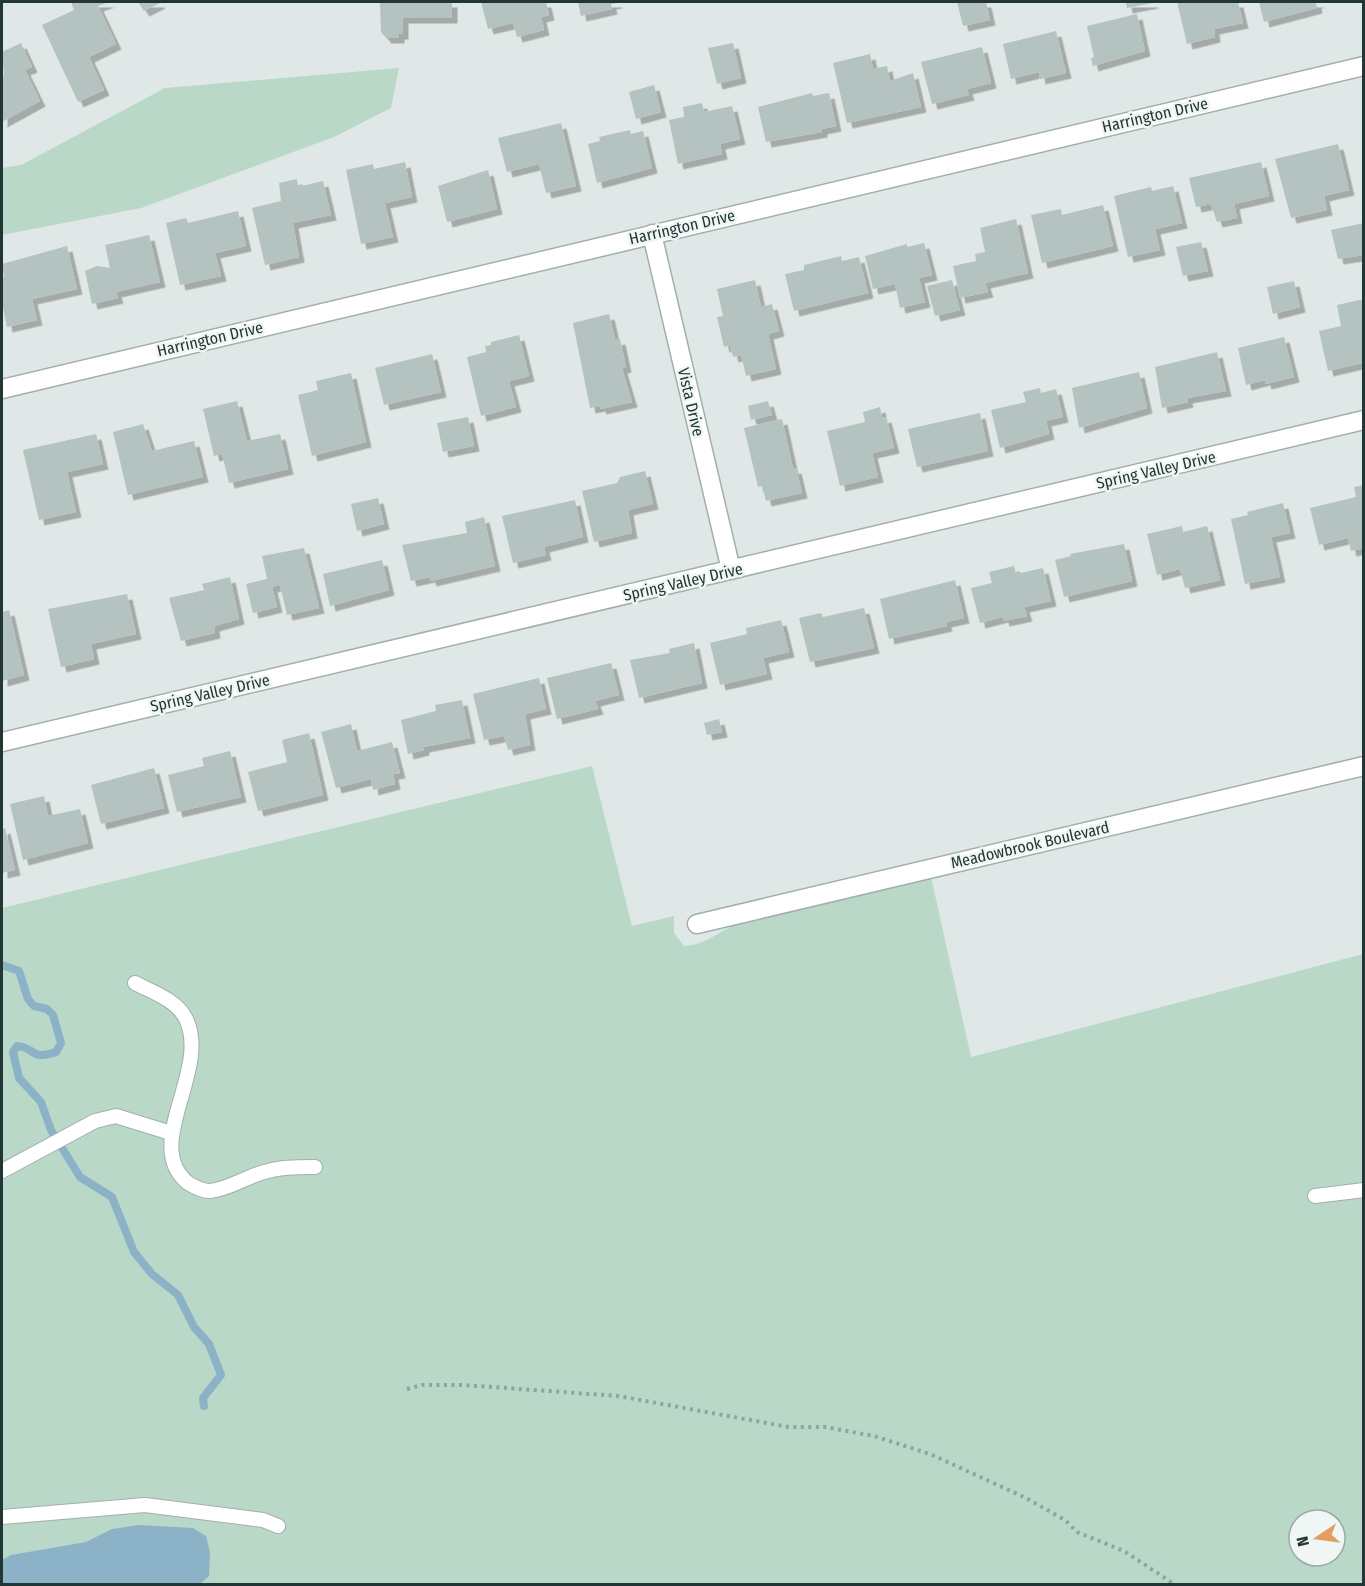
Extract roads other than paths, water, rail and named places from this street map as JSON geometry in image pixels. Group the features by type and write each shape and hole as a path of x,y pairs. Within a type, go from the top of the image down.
{"street":[{"name":"Harrington Drive","path":"2,389 1364,66"},
{"name":"Vista Drive","path":"652,234 731,570"},
{"name":"Spring Valley Drive","path":"2,742 1364,420"},
{"name":"Meadowbrook Boulevard","path":"697,924 1364,766"}],"lane":[{"path":"135,983 168,1000 179,1008 187,1020 189,1071 171,1133 171,1151 177,1174 192,1186 208,1191 284,1167 315,1167"},
{"path":"2,1171 95,1121 116,1116 171,1133"},
{"path":"1315,1196 1364,1191"},
{"path":"2,1517 145,1505 263,1520 278,1526"}],"water":[{"path":"139,1525 193,1528 206,1536 210,1552 209,1576 200,1584 2,1584 2,1560 11,1555 86,1542 112,1529"}],"waterway":[{"path":"2,965 19,971 28,999 34,1006 47,1009 53,1015 61,1043 56,1052 42,1055 17,1046 13,1052 19,1078 41,1102 51,1130 80,1177 112,1197 134,1252 152,1274 178,1295 194,1327 209,1344 221,1375 203,1398 204,1406"}]}
